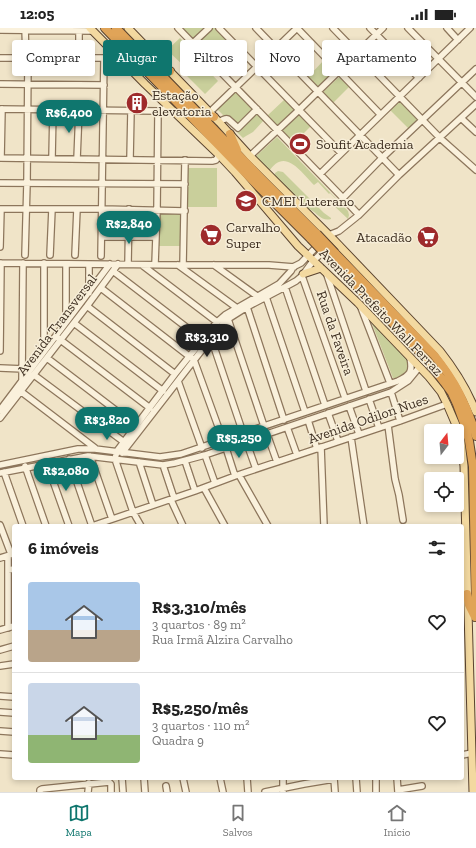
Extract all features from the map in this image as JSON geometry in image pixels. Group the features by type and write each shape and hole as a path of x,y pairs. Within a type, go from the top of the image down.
{"highway":[{"name":"Avenida Prefeito Wall Ferraz","path":"105,28 254,182 314,237"},
{"name":"Avenida Prefeito Wall Ferraz","path":"116,28 128,40"},
{"name":"Avenida Prefeito Wall Ferraz","path":"163,76 238,154 428,361 452,394 464,423 473,467 476,618"},
{"path":"197,112 214,117"},
{"path":"230,134 238,154"},
{"name":"Avenida Prefeito Wall Ferraz","path":"332,256 424,345 444,367 464,401 476,436"},
{"path":"467,594 469,605 476,618"}],"main road":[{"name":"Avenida Prefeito Wall Ferraz","path":"128,28 140,40"},
{"name":"Avenida Prefeito Wall Ferraz","path":"92,30 103,43"},
{"name":"Avenida Prefeito Wall Ferraz","path":"172,73 250,156 334,240 440,351 474,400 476,412"},
{"name":"Avenida Prefeito Wall Ferraz","path":"138,76 219,155 313,261 324,270 422,369 441,392 447,404 459,432 465,487 467,594 465,638 473,792"},
{"path":"302,275 324,270"}],"street":[{"path":"178,28 190,40"},
{"path":"198,40 210,28"},
{"path":"219,28 255,65"},
{"path":"256,28 267,40"},
{"path":"285,40 297,28 322,54"},
{"path":"333,28 345,40"},
{"path":"370,28 419,78"},
{"path":"371,40 383,28"},
{"path":"408,28 476,97"},
{"path":"447,28 458,40"},
{"path":"320,174 470,28"},
{"path":"25,29 26,40"},
{"path":"0,30 25,29 79,32 92,30"},
{"path":"79,32 79,40"},
{"path":"0,58 12,58"},
{"path":"255,69 236,87 214,117 222,120 226,118 238,128 257,109"},
{"path":"343,198 382,158 476,69"},
{"path":"25,255 27,76"},
{"path":"101,256 104,76"},
{"path":"225,76 358,215"},
{"path":"266,76 341,154"},
{"path":"302,76 399,175"},
{"path":"250,156 335,76"},
{"path":"343,76 380,114"},
{"path":"380,76 440,138 476,170"},
{"path":"0,84 104,85"},
{"path":"140,524 133,512 115,458 117,451 178,381 203,340 217,322 236,308 279,284 329,235 339,231 358,215 476,104"},
{"path":"169,107 158,112 1,109 0,158 214,161 219,155"},
{"path":"52,158 53,110"},
{"path":"77,159 79,110"},
{"path":"130,159 131,111"},
{"path":"155,264 158,112"},
{"path":"461,118 476,132"},
{"path":"181,265 185,210 185,160"},
{"path":"0,183 185,184"},
{"path":"0,247 0,209 185,210"},
{"path":"50,256 52,209"},
{"path":"75,255 77,209"},
{"path":"128,264 130,209"},
{"path":"115,458 124,452 150,408 175,374 192,358 219,328 247,307 296,281 334,240 339,231"},
{"path":"102,236 156,237"},
{"path":"0,351 1,263 270,265 294,268 299,266 303,269 302,275"},
{"path":"22,381 23,263"},
{"path":"44,263 44,352"},
{"path":"66,264 66,322"},
{"path":"89,264 89,293"},
{"name":"Avenida Transversal","path":"0,410 34,375 47,358 66,322 110,264"},
{"name":"Avenida Transversal","path":"0,418 30,369 44,352 74,323 118,264"},
{"path":"142,265 217,322"},
{"path":"181,265 236,308"},
{"path":"214,265 257,296"},
{"path":"294,268 293,276 296,278 302,275"},
{"path":"324,270 366,391"},
{"path":"113,271 203,340"},
{"name":"Rua da Faveira","path":"302,275 345,398"},
{"path":"101,288 192,358 223,440"},
{"path":"285,288 325,405"},
{"path":"266,297 305,412"},
{"path":"359,305 390,383"},
{"path":"87,306 175,374"},
{"path":"247,307 284,420"},
{"path":"228,320 264,426"},
{"path":"74,323 163,391"},
{"path":"58,338 150,408"},
{"path":"211,338 243,433"},
{"path":"47,358 139,427"},
{"path":"0,465 67,450 78,449 117,451 160,457 181,454 398,381 410,374 410,358"},
{"path":"0,368 30,369"},
{"path":"22,524 2,473 90,456 163,465 185,461 205,456 391,392 408,381 417,370 422,369"},
{"path":"34,375 124,442"},
{"path":"178,381 202,448"},
{"path":"398,381 399,388"},
{"path":"18,390 95,449"},
{"path":"391,392 400,421"},
{"path":"369,399 379,428"},
{"name":"Avenida Odilon Nues","path":"109,522 215,483 447,404"},
{"path":"349,406 358,434"},
{"path":"328,413 338,441"},
{"path":"308,420 319,448 324,524"},
{"path":"388,425 395,479 403,520"},
{"path":"287,428 297,455"},
{"path":"267,434 277,462"},
{"path":"233,437 236,445"},
{"path":"351,437 364,524"},
{"path":"246,441 256,469"},
{"path":"226,448 237,476 267,524"},
{"path":"90,456 109,522"},
{"path":"205,456 215,483"},
{"path":"69,459 91,524"},
{"path":"23,460 45,524"},
{"path":"185,461 195,491"},
{"path":"138,462 153,505"},
{"path":"8,464 10,471"},
{"path":"47,464 68,524"},
{"path":"163,465 172,499 182,524"},
{"path":"204,488 224,524"},
{"path":"0,525 11,554 11,586 8,607 8,628"},
{"path":"0,558 11,554"},
{"path":"8,607 12,606"},
{"path":"0,630 12,627"},
{"path":"0,650 12,647"},
{"path":"0,666 12,664"},
{"path":"0,696 12,697"},
{"path":"0,712 12,713"},
{"path":"0,731 12,732"},
{"path":"464,755 472,753"},
{"path":"0,754 12,755"},
{"path":"122,780 123,792"},
{"path":"144,780 145,792"},
{"path":"183,780 186,792"},
{"path":"220,780 222,792"},
{"path":"247,780 248,792"},
{"path":"282,780 283,790"},
{"path":"265,792 283,790 304,784 328,780"},
{"path":"334,780 335,792"},
{"path":"356,780 357,792"},
{"path":"376,780 376,792"},
{"path":"397,780 398,791 422,786"},
{"path":"85,782 88,792"},
{"path":"40,791 61,789 85,782 110,782 111,792"}],"green space":[{"path":"184,28 206,28 193,40 183,30"},
{"path":"212,28 216,28 227,39 226,40 199,40"},
{"path":"180,38 182,40 180,40 180,62 172,55 172,45"},
{"path":"322,62 322,76 330,76 318,87 308,77 314,76 314,71"},
{"path":"187,76 213,76 218,81 205,94"},
{"path":"339,77 349,87 333,103 322,93"},
{"path":"236,91 254,110 236,128 217,109"},
{"path":"285,99 296,110 277,127 267,116"},
{"path":"399,99 420,119 409,129 389,109"},
{"path":"257,113 264,120 253,132 243,138 237,132"},
{"path":"300,114 311,126 294,143 282,131"},
{"path":"277,137 348,211 348,219 331,203 336,199 330,193 329,194 318,182 314,185 298,168 292,164 286,161 280,162 274,165 268,173 254,158"},
{"path":"188,168 217,168 217,207 188,207"},
{"path":"278,171 283,172 331,219 328,220 322,218 309,209 304,208 274,176"},
{"path":"159,213 182,213 181,246 158,246"},
{"path":"371,321 408,359 410,371 396,380 393,378"}],"place":[{"name":"Estação elevatoria","path":"137,103"},
{"name":"Soufit Academia","path":"300,144"},
{"name":"CMEI Luterano","path":"246,201"},
{"name":"Carvalho Super","path":"211,235"},
{"name":"Atacadão","path":"428,237"}]}
